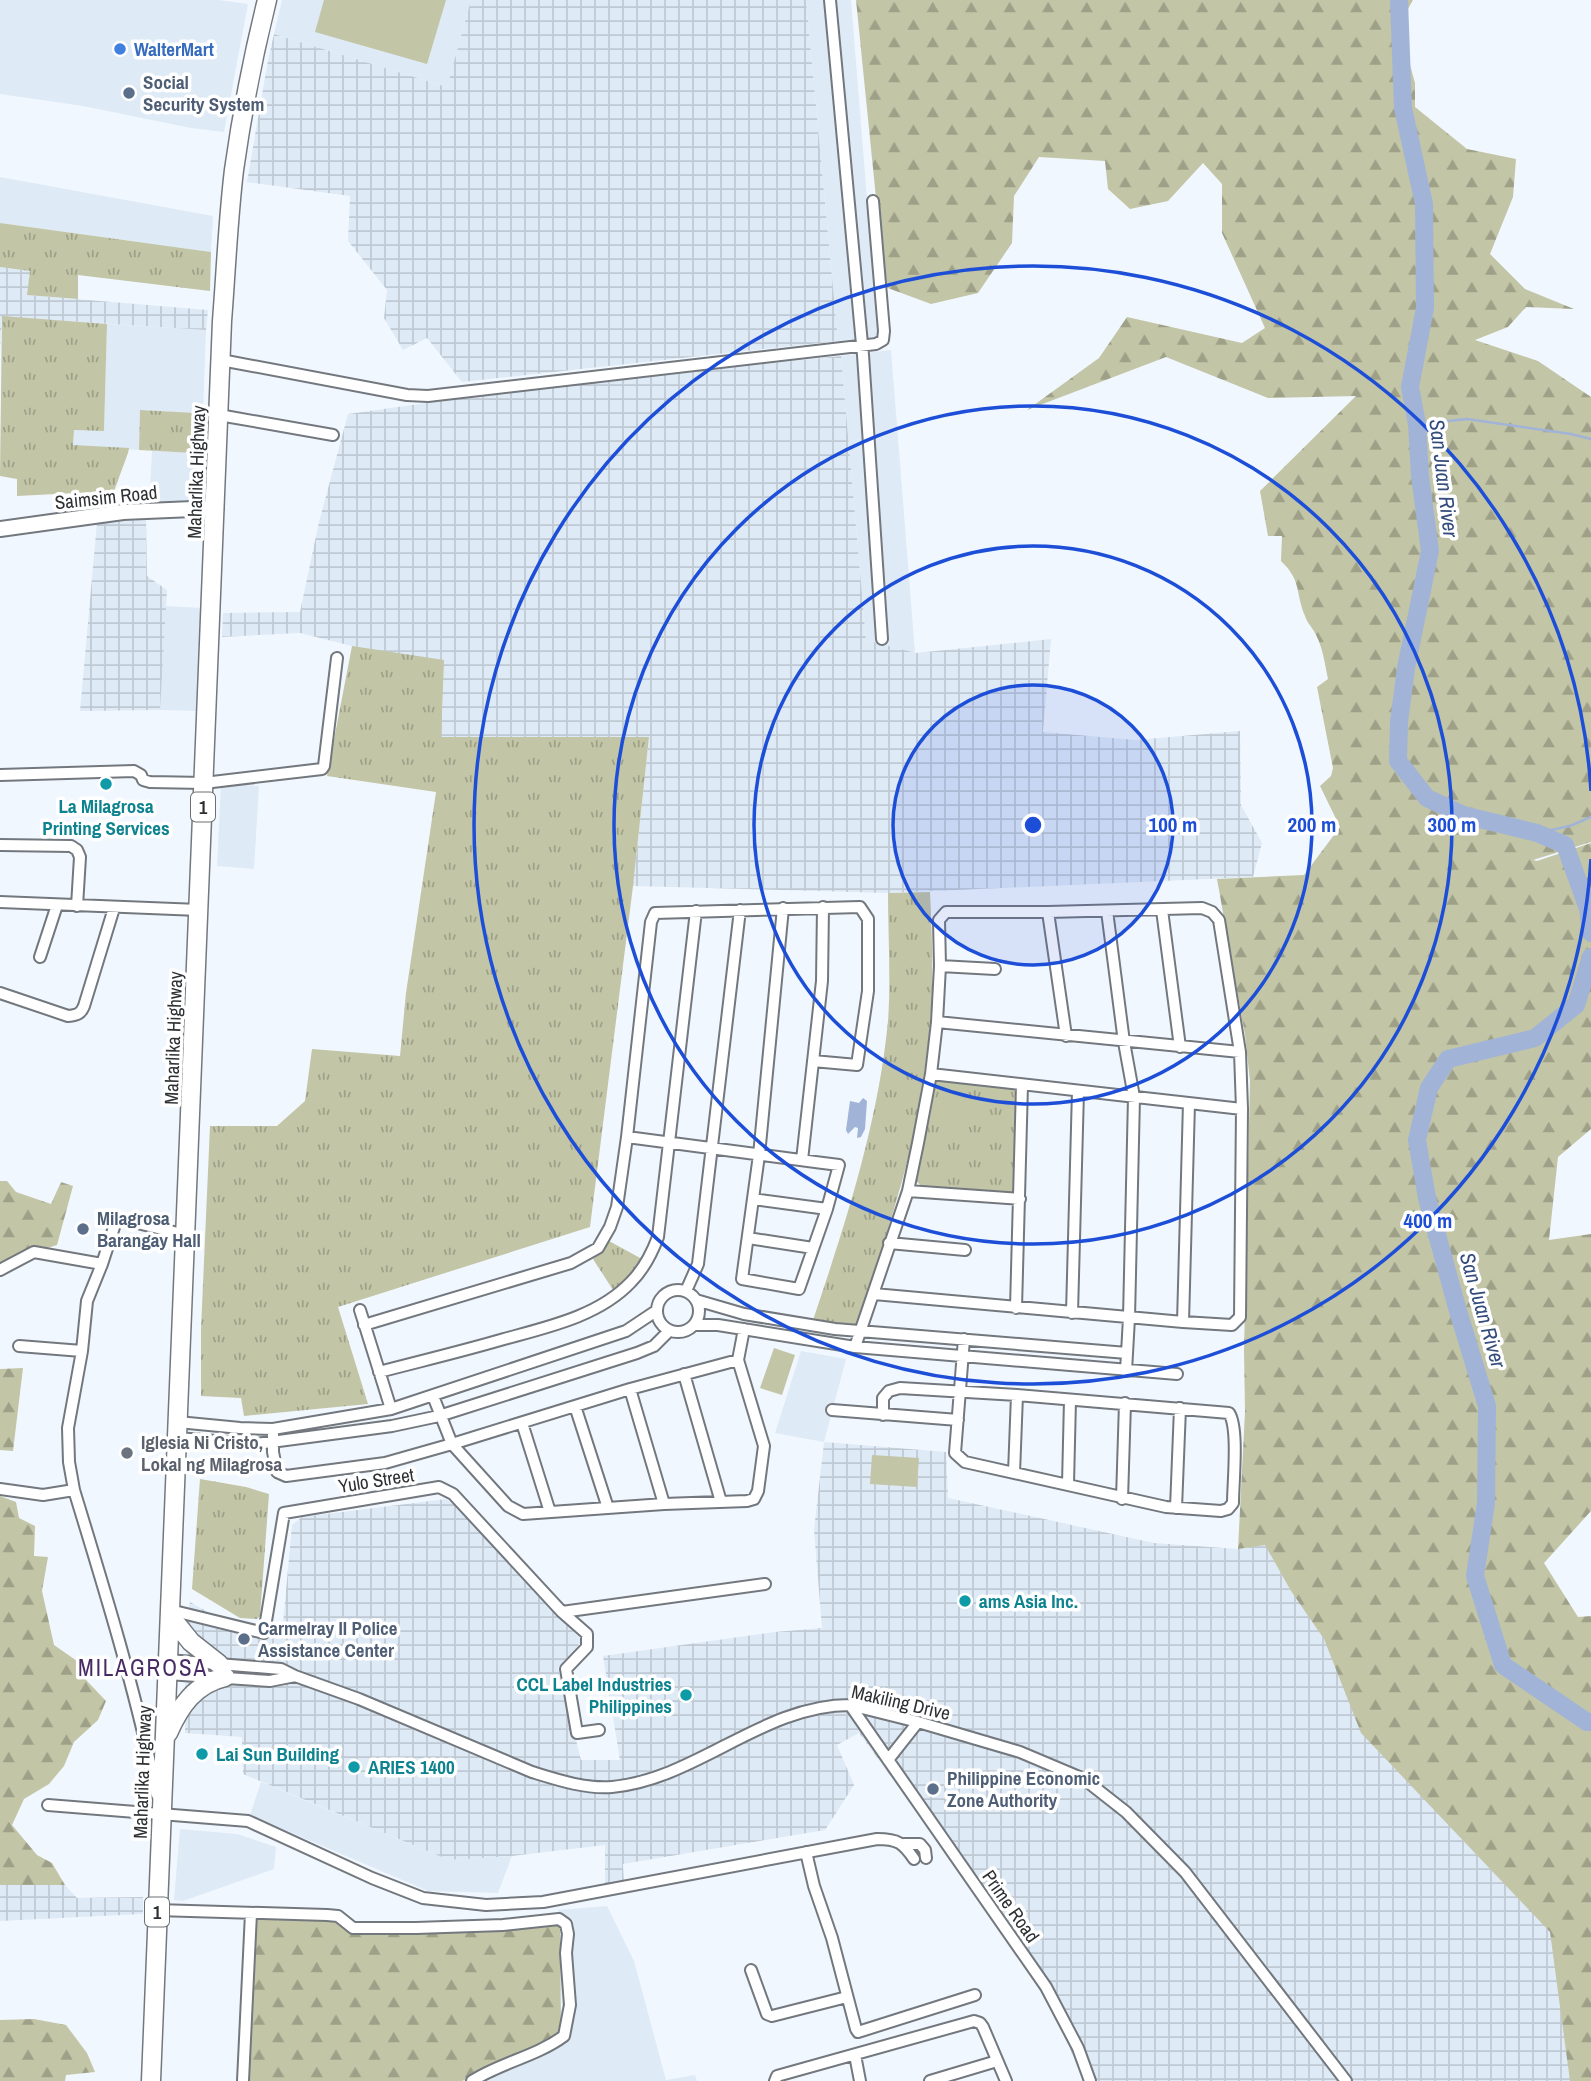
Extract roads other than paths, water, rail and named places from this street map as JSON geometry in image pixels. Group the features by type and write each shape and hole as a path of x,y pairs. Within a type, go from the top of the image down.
{"highway":[{"name":"Maharlika Highway","path":"151,2081 220,359 234,171 253,57 267,0"},
{"path":"164,1742 178,1710 222,1671 191,1642 170,1613"}],"street":[{"path":"830,0 862,345 882,639"},
{"path":"220,359 407,395 428,396 876,344 883,340 884,331 873,201"},
{"path":"219,415 333,435"},
{"name":"Saimsim Road","path":"0,529 123,512 216,508"},
{"path":"0,775 134,771 141,775 143,780 150,782 204,783 322,769 337,658"},
{"path":"0,845 71,846 77,850 80,857 77,906"},
{"path":"0,902 199,910"},
{"path":"40,957 57,905"},
{"path":"364,1325 571,1263 598,1248 617,1207 650,922 656,913 860,906 868,919 868,991 857,1065 813,1062"},
{"path":"802,1160 822,981 823,907"},
{"path":"0,993 68,1016 82,1012 114,908"},
{"path":"627,1137 759,1154 839,1165 799,1289 743,1279 759,1154 783,908"},
{"path":"855,1347 908,1191 931,1074 937,1022 940,920 946,912 1202,908 1212,912 1219,920 1240,1052 1240,1317 1232,1325 1183,1322 874,1294"},
{"path":"686,1291 698,1264 740,910"},
{"path":"1162,910 1180,1047"},
{"path":"379,1372 534,1331 582,1314 613,1297 631,1282 650,1258 659,1237 696,911"},
{"path":"1107,911 1134,1097 1126,1371"},
{"path":"1048,912 1066,1036"},
{"path":"940,966 996,969"},
{"path":"937,1022 1240,1052"},
{"path":"931,1074 1242,1110"},
{"path":"1016,1308 1022,1084"},
{"path":"1072,1313 1078,1091"},
{"path":"1183,1322 1189,1103"},
{"path":"908,1191 1020,1199"},
{"path":"753,1199 827,1209"},
{"path":"161,1815 132,1690 74,1490 69,1462 68,1428 82,1351 87,1301 117,1217 186,1235"},
{"path":"748,1238 813,1248"},
{"path":"889,1243 965,1250"},
{"path":"0,1270 34,1252 102,1264"},
{"path":"1127,1353 861,1332 744,1314 696,1300 686,1291 672,1290 660,1298 656,1311 660,1323 669,1331 682,1332 694,1325 718,1325 855,1347 1177,1374"},
{"path":"694,1325 699,1313 696,1300"},
{"path":"360,1310 391,1409"},
{"path":"177,1430 273,1429 391,1409 626,1331 656,1311"},
{"path":"433,1396 452,1444 508,1506 523,1514 747,1501 754,1499 758,1491 764,1446 738,1360 744,1329"},
{"path":"177,1430 241,1444 272,1443 392,1426 439,1416 637,1353 654,1346 669,1331"},
{"path":"883,1415 883,1398 889,1391 900,1388 960,1392 1017,1395 1125,1403 1229,1413 1234,1430 1233,1503 1228,1509 1221,1511 1176,1508 1122,1499 1068,1484 965,1462 955,1453 958,1420 960,1392 962,1357 964,1339"},
{"path":"19,1346 82,1351"},
{"path":"273,1429 272,1443 277,1472 286,1476 385,1462 629,1389 738,1360"},
{"path":"684,1374 721,1502"},
{"path":"629,1389 664,1504"},
{"path":"1014,1473 1017,1395"},
{"path":"1068,1484 1070,1400"},
{"path":"1122,1499 1125,1403"},
{"path":"575,1406 608,1508"},
{"path":"1176,1508 1180,1408"},
{"path":"832,1410 958,1420"},
{"path":"522,1423 550,1512"},
{"name":"Yulo Street","path":"170,1613 264,1633 284,1513 439,1487 453,1494 562,1612 587,1634 587,1647 566,1669 577,1733 599,1730"},
{"path":"0,1489 43,1495 74,1490"},
{"path":"562,1612 765,1584"},
{"name":"Makiling Drive","path":"168,1667 222,1671 270,1681 295,1676 359,1699 532,1772 561,1781 609,1787 636,1783 668,1773 780,1719 825,1707 850,1706 918,1722 1020,1752 1084,1779 1118,1806 1185,1872 1346,2081"},
{"name":"Prime Road","path":"850,1706 1046,1987 1078,2048 1090,2081"},
{"path":"888,1760 918,1722"},
{"path":"48,1805 247,1821 372,1878 423,1898 486,1905 555,1900 877,1839 904,1844 920,1859"},
{"path":"806,1852 858,2032 975,1995"},
{"path":"157,1910 327,1914 338,1916 353,1928 503,1925 559,1919 566,1924 568,1934 566,1953 570,2005 564,2036 547,2049 487,2072 472,2081"},
{"path":"243,2081 251,1913"},
{"path":"751,1969 767,2014 772,2017 847,1997"},
{"path":"775,2081 777,2077 974,2021 983,2027 1006,2081"},
{"path":"855,2054 860,2081"},
{"path":"930,2081 997,2061"}],"water":[{"path":"863,1098 867,1101 865,1129 861,1137 857,1138 858,1128 855,1127 848,1134 846,1130 850,1101 859,1103"}],"waterway":[{"name":"San Juan River","path":"1399,0 1403,108 1424,204 1425,308 1410,387 1417,424 1420,476 1430,551 1406,668 1399,722 1398,761 1427,798 1463,815 1537,833 1565,845 1588,909 1591,933"},
{"path":"1417,424 1467,419 1591,439"},
{"path":"1537,833 1570,826 1591,817"},
{"name":"San Juan River","path":"1591,957 1576,1005 1535,1038 1448,1059 1429,1088 1417,1140 1427,1198 1487,1406 1486,1503 1475,1576 1503,1665 1587,1722 1591,1722"}],"place":[{"name":"WalterMart","path":"120,49"},
{"name":"Social Security System","path":"129,93"},
{"name":"La Milagrosa Printing Services","path":"106,784"},
{"name":"Milagrosa Barangay Hall","path":"83,1229"},
{"name":"Iglesia Ni Cristo, Lokal ng Milagrosa","path":"127,1453"},
{"name":"ams Asia Inc.","path":"965,1601"},
{"name":"Carmelray II Police Assistance Center","path":"244,1639"},
{"name":"CCL Label Industries Philippines","path":"686,1695"},
{"name":"Lai Sun Building","path":"202,1754"},
{"name":"ARIES 1400","path":"354,1767"},
{"name":"Philippine Economic Zone Authority","path":"933,1789"}],"district":[{"name":"MILAGROSA","path":"143,1667"}]}
